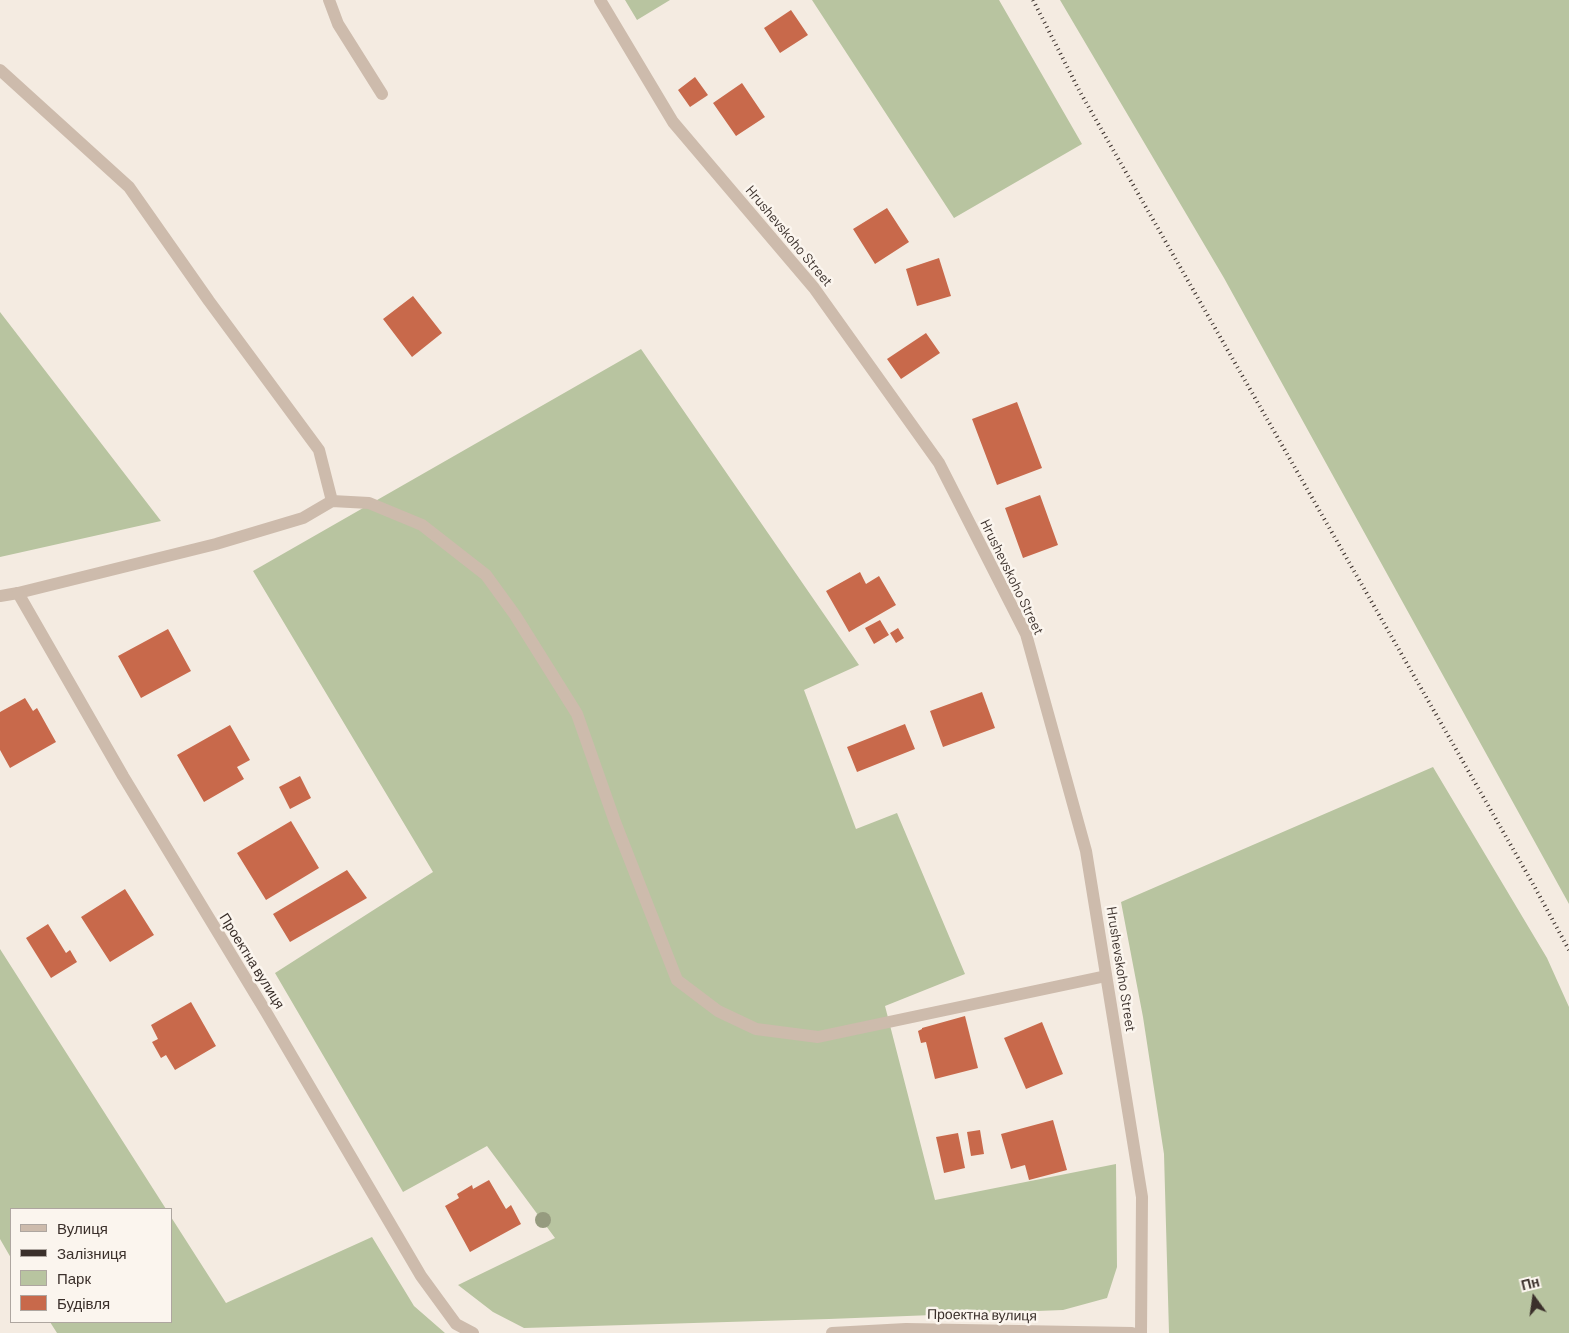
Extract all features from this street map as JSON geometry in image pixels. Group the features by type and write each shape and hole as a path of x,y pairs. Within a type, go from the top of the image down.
{"street":[{"path":"329,0 338,24 382,94"},
{"name":"Hrushevskoho Street","path":"600,0 674,122 814,288 939,464 1026,634 1086,852 1142,1197 1141,1333"},
{"path":"0,70 129,187 318,450 332,501"},
{"path":"0,596 216,544 303,518 332,501 369,503 422,525 486,575 515,615 577,714 615,822 677,980 718,1011 756,1029 818,1037 1106,976"},
{"name":"Проектна вулиця","path":"18,593 123,776 266,1012 421,1276 456,1324 473,1333"},
{"name":"Проектна вулиця","path":"832,1333 906,1329 1132,1333"}],"green space":[{"path":"625,0 670,0 637,20"},
{"path":"812,0 999,0 1082,144 954,218"},
{"path":"1060,0 1569,0 1569,904 1224,278"},
{"path":"0,312 161,521 0,557"},
{"path":"641,349 859,665 804,690 856,829 897,813 965,974 885,1006 935,1200 1116,1164 1117,1267 1107,1298 1063,1310 524,1328 493,1312 458,1285 555,1238 487,1146 403,1192 275,973 433,872 253,571"},
{"path":"1433,767 1547,958 1569,1007 1569,1333 1169,1333 1164,1154 1143,1017 1121,902"},
{"path":"0,949 165,1208 10,1208 10,1256 0,1239"},
{"path":"172,1219 226,1303 372,1237 414,1306 445,1333 57,1333 51,1323 172,1323"}],"building":[{"path":"791,10 808,35 780,53 764,28"},
{"path":"695,77 708,95 690,107 678,90"},
{"path":"742,83 765,117 736,136 713,103"},
{"path":"887,208 909,242 875,264 853,229"},
{"path":"939,258 951,296 917,306 906,269"},
{"path":"413,296 442,333 412,357 383,319"},
{"path":"926,333 940,353 901,379 887,359"},
{"path":"1017,402 1042,468 997,485 972,419"},
{"path":"1040,495 1058,545 1023,558 1005,508"},
{"path":"860,572 866,584 879,576 896,605 849,632 826,591"},
{"path":"880,620 889,635 874,644 865,628"},
{"path":"898,628 904,638 896,643 890,633"},
{"path":"168,629 191,671 141,698 118,656"},
{"path":"982,692 995,728 943,747 930,711"},
{"path":"25,698 33,711 37,708 56,742 10,768 0,750 0,712"},
{"path":"905,724 915,749 857,772 847,747"},
{"path":"230,725 250,760 237,767 244,779 204,802 177,755"},
{"path":"300,776 311,798 290,809 279,787"},
{"path":"291,821 319,868 266,900 237,853"},
{"path":"347,870 367,898 290,942 273,914"},
{"path":"125,889 154,935 110,962 81,917"},
{"path":"48,924 66,953 70,950 77,962 51,978 26,938"},
{"path":"191,1002 216,1046 175,1070 166,1055 161,1058 152,1042 158,1039 151,1025"},
{"path":"965,1016 978,1068 935,1079 926,1042 921,1043 918,1031 922,1028"},
{"path":"1042,1022 1063,1074 1026,1089 1004,1038"},
{"path":"1053,1120 1067,1170 1029,1180 1025,1165 1011,1169 1001,1134"},
{"path":"980,1130 984,1154 971,1156 967,1132"},
{"path":"958,1133 965,1168 944,1173 936,1137"},
{"path":"489,1180 506,1209 511,1205 521,1224 470,1252 445,1206 459,1198 457,1194 472,1185 473,1189"}],"railway":[{"path":"1033,0 1080,92 1569,950"}]}
